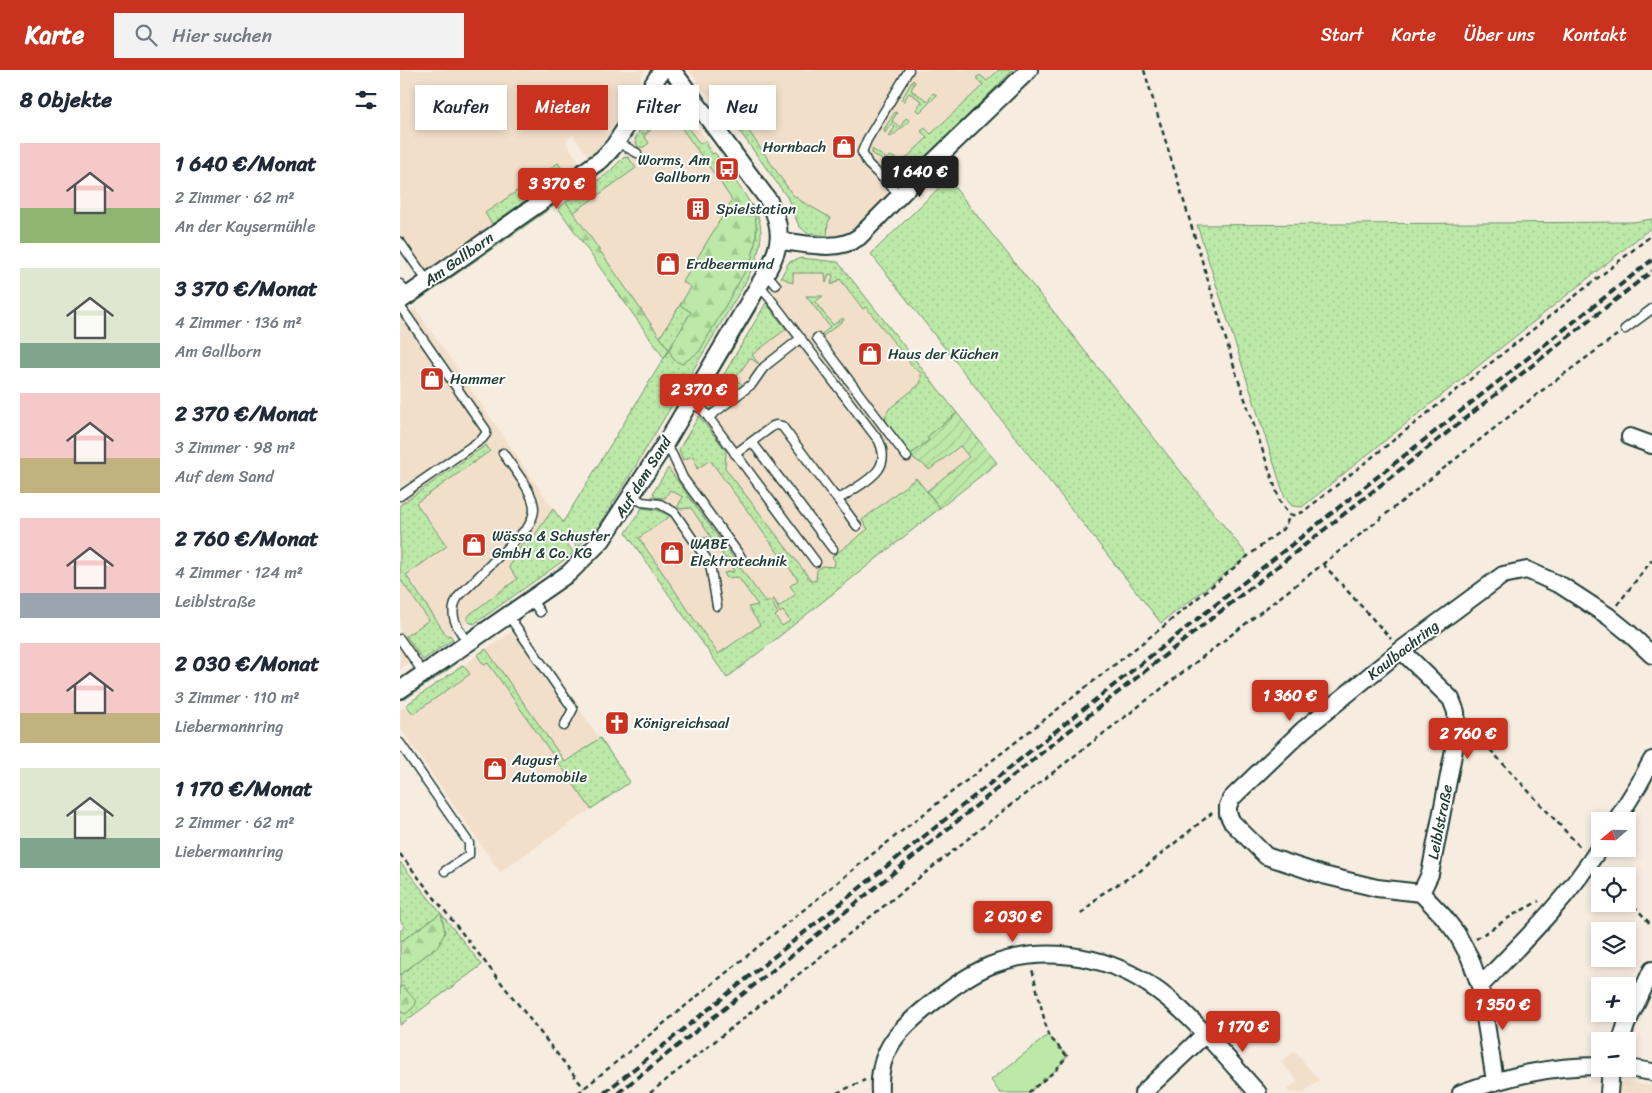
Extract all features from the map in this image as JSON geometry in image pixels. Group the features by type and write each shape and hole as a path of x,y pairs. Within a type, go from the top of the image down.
{"street":[{"name":"Am Gallborn","path":"402,296 428,282 602,159 617,142 662,70"},
{"name":"Auf dem Sand","path":"400,690 508,615 536,606 602,540 632,496 767,281 779,241 778,221 769,201 672,70"},
{"path":"779,241 832,246 853,242 1029,70"},
{"path":"1630,437 1652,445"},
{"name":"Kaulbachring","path":"1228,807 1238,792 1304,730 1401,650 1503,575 1527,570 1562,586 1629,632 1652,655"},
{"path":"1401,650 1451,700 1456,712"},
{"name":"Leiblstraße","path":"1421,893 1430,874 1449,779 1457,734 1456,712"},
{"path":"1622,812 1652,760"},
{"path":"1228,807 1228,814 1232,822 1266,856 1332,877 1377,888 1421,893 1443,916 1470,958 1480,986 1495,1081"},
{"path":"1480,986 1537,927 1583,873 1593,858"},
{"path":"879,1086 881,1064 893,1039 927,1008 957,984 989,966 1010,960 1042,955 1103,962 1126,971 1149,984 1172,1002 1205,1034 1258,1093"},
{"path":"1624,1032 1652,970"},
{"path":"1143,1093 1205,1034"},
{"path":"1461,1093 1529,1072 1591,1066"},
{"path":"1636,1069 1652,1072"},
{"path":"1609,1093 1610,1077"}],"lane":[{"path":"901,196 868,164 862,152 867,140 909,70"},
{"path":"617,142 637,153"},
{"path":"400,242 428,282"},
{"path":"767,281 801,338 879,441 883,449 884,458 879,471 844,496 837,497 833,494"},
{"path":"400,496 482,439 486,434 484,426 402,296"},
{"path":"1625,330 1652,309"},
{"path":"709,417 752,384 764,367 801,338"},
{"path":"817,338 908,456"},
{"path":"690,402 703,410 709,417 816,562"},
{"path":"735,454 776,425 782,426 858,526"},
{"path":"752,442 833,549"},
{"path":"665,444 672,454 683,478 741,558"},
{"path":"468,643 455,623 453,616 454,603 528,527 534,514 530,494 503,453"},
{"path":"632,496 642,502 660,504 674,512 710,564 717,606"},
{"path":"508,615 573,709 564,726"},
{"path":"400,639 424,674"},
{"path":"400,743 469,843 468,855 445,871"}],"path":[{"path":"1144,70 1237,376 1281,504 1290,516"},
{"path":"578,1093 870,856 1164,626 1283,529 1290,516 1303,512 1652,235"},
{"path":"650,1093 994,818 1323,564 1540,392 1625,330"},
{"path":"1608,616 1652,560"},
{"path":"1323,564 1401,650"},
{"path":"1456,712 1591,848"},
{"path":"1081,914 1100,895 1140,871 1212,812 1228,807"},
{"path":"400,854 584,1088"},
{"path":"1464,947 1513,915 1545,898"},
{"path":"1636,908 1652,926"},
{"path":"1028,1093 1056,1070 1068,1056 1048,1035 1029,957"},
{"path":"837,1093 869,1078 879,1086"}],"shaded area":[{"path":"400,70 644,70 637,85 618,85 618,118 607,137 589,157 573,135 565,141 580,163 418,276 400,250"},
{"name":"Hornbach","path":"689,70 1013,70 925,161 854,229 835,236 807,233 799,226 787,197 739,130 776,130 776,85 709,85 709,97"},
{"path":"699,129 751,204 669,350 566,202 607,174 623,158 640,130"},
{"path":"801,258 838,262 997,463 727,678 626,533 667,470 789,262"},
{"path":"415,308 563,523 523,584 400,669 400,318"},
{"name":"August Automobile","path":"521,625 630,782 500,872 400,728 400,710"},
{"path":"1294,1051 1319,1080 1303,1093 1290,1093 1287,1090 1298,1081 1281,1062"},
{"path":"1624,1082 1652,1086 1652,1093 1617,1093 1617,1086"}],"green space":[{"path":"999,70 1013,70 914,170 900,171 872,154 872,149 887,159 890,156 902,162 927,138 921,131 925,128 931,134 983,85 976,78 980,75 987,81"},
{"path":"913,80 915,82 911,90 928,101 933,93 937,95 920,112 916,110 922,101 909,93 903,102 901,100"},
{"path":"895,112 897,113 892,121 900,127 906,118 910,121 891,137 889,136 895,127 891,124 885,133 884,129"},
{"path":"640,130 642,130 642,135 651,130 644,136 649,143 644,147 638,147 635,139"},
{"path":"683,130 690,130 700,144 706,140 708,143 706,145 712,154 715,153 728,171 718,179"},
{"path":"739,130 748,130 792,194 831,218 828,222 827,236 807,233 799,226 787,197"},
{"path":"616,154 619,156 604,171 412,305 410,302"},
{"path":"628,157 636,168 573,213 566,202 607,174 623,158"},
{"path":"558,163 565,173 492,224 485,213"},
{"path":"728,171 748,199 755,217 756,239 751,261 699,352 682,364 674,360 669,350 691,312 680,305 691,287 683,282 732,200 718,179"},
{"path":"948,179 1248,556 1161,623 871,254"},
{"path":"566,202 669,350 664,358 558,208"},
{"path":"751,204 757,214 761,235 757,255 749,275 599,524 576,549 568,534 563,537 573,552 567,558 474,624 468,622 467,619 470,614 517,579 509,567 522,544 534,536 553,509 563,522 669,350 660,337 680,305 691,312 751,261 756,236 756,225"},
{"path":"1652,219 1652,227 1302,507 1292,506 1285,498 1197,225 1633,222"},
{"path":"801,258 838,262 957,413 927,437 929,440 910,455 887,424 885,416 889,409 920,384 920,372 914,368 866,307 863,309 840,279 832,285 833,275 829,274 826,283 825,273 793,273 793,283 781,277 789,262"},
{"path":"806,296 823,296 815,302 833,325 843,318 844,320 823,336 822,334 830,327"},
{"path":"756,302 760,303 703,399 701,396"},
{"path":"766,303 786,329 752,355 759,364 750,358 735,379 743,385 711,410 707,403"},
{"path":"957,413 997,463 940,508 927,491 969,457 960,446 929,470 910,455 929,440 927,437"},
{"path":"699,416 726,451 725,468 811,580 816,581 817,570 823,566 834,567 835,561 832,557 868,529 862,520 916,478 940,508 727,678 626,533 642,508 657,510 670,516 639,538 718,654 760,625 748,607 758,605 738,577 727,578 724,573 734,571 714,542 704,543 700,538 711,537 691,508 680,509 678,506 683,497 670,490 665,498 652,497 668,468 766,603 771,600 778,614 775,616 782,626 790,621 783,611 780,613 773,598 779,607 796,594 790,586 798,580 710,460 697,469 693,456 683,460 679,449"},
{"path":"486,445 490,451 416,503 447,546 406,575 447,636 450,635 453,639 423,660 406,636 429,620 400,579 400,505"},
{"path":"486,649 565,762 600,738 630,782 591,809 488,663 484,665 477,655"},
{"path":"454,661 456,664 404,700 404,697"},
{"path":"463,665 470,674 413,714 406,705"},
{"path":"400,862 482,965 400,1025 400,975 439,945 440,914 400,942 400,931 405,927 400,920"},
{"path":"441,913 445,932 439,945 400,975 400,942"},
{"path":"403,986 415,1000 416,1004 405,1014 400,1011 400,987"},
{"path":"1048,1035 1067,1056 1056,1070 1028,1093 1000,1093 991,1080"}],"railway":[{"path":"604,1093 1033,749 1652,260"},
{"path":"618,1093 1050,746 1652,271"}],"place":[{"name":"Hornbach","path":"844,147"},
{"name":"Worms, Am Gallborn","path":"727,169"},
{"name":"Spielstation","path":"698,209"},
{"name":"Erdbeermund","path":"668,264"},
{"name":"Haus der Küchen","path":"870,354"},
{"name":"Hammer","path":"432,379"},
{"name":"Wässa & Schuster GmbH & Co. KG","path":"474,545"},
{"name":"WABE Elektrotechnik","path":"672,553"},
{"name":"Königreichsaal","path":"617,723"},
{"name":"August Automobile","path":"495,769"}]}
